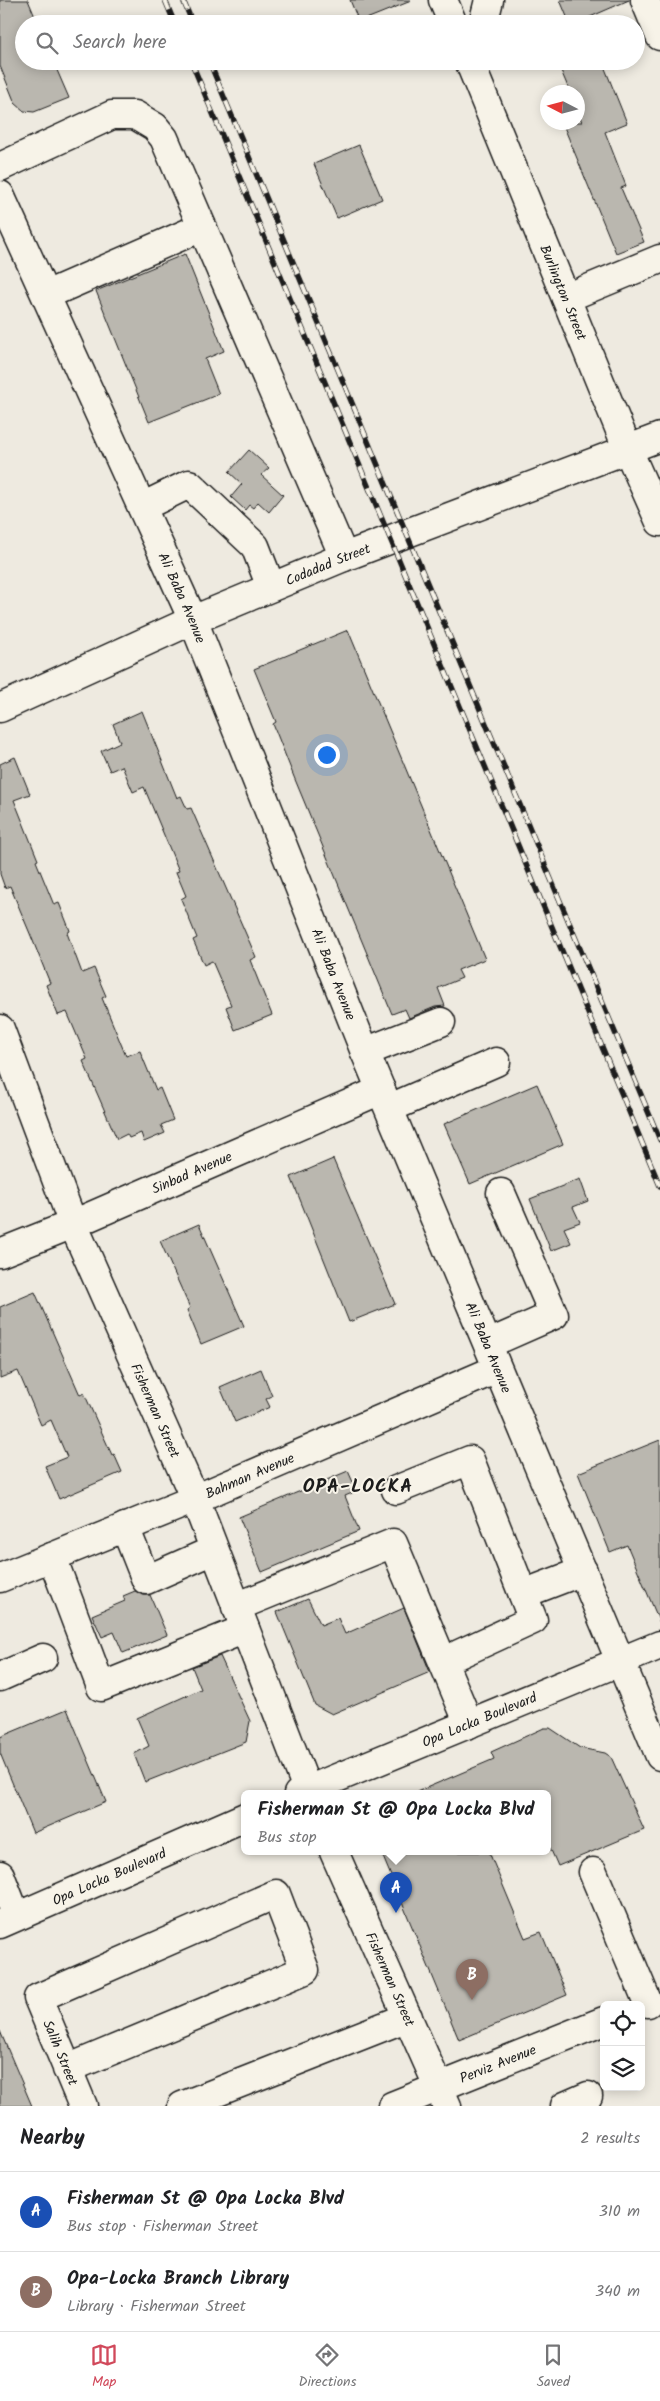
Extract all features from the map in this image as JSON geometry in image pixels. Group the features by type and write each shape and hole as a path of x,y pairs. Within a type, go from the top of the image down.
{"street":[{"path":"443,0 449,15"},
{"path":"485,15 489,0"},
{"path":"645,0 660,36"},
{"name":"Burlington Street","path":"473,70 628,450 660,522"},
{"path":"0,167 112,115 134,115 155,126 164,138 344,557"},
{"name":"Ali Baba Avenue","path":"0,195 193,620 365,1052 660,1756"},
{"path":"46,295 202,227"},
{"path":"566,298 660,259"},
{"name":"Codadad Street","path":"0,708 193,620 271,587 344,557 628,450 660,436"},
{"path":"142,507 190,484 255,546 271,587"},
{"path":"365,1052 441,1022"},
{"name":"Fisherman Street","path":"0,1029 73,1224 194,1499 241,1618 304,1790"},
{"name":"Sinbad Avenue","path":"0,1253 385,1099 496,1062"},
{"name":"Bahman Avenue","path":"0,1578 194,1499 492,1356 554,1315 501,1193"},
{"path":"396,1490 470,1460 534,1620 460,1654"},
{"path":"125,1527 146,1580 214,1550"},
{"path":"52,1557 101,1687 393,1544 469,1724"},
{"path":"523,1594 583,1571"},
{"name":"Opa Locka Boulevard","path":"312,1790 660,1645"},
{"path":"0,1678 43,1658"},
{"name":"Opa Locka Boulevard","path":"8,1920 241,1819"},
{"name":"Fisherman Street","path":"335,1855 443,2097"},
{"path":"593,1872 650,2002"},
{"path":"0,1876 8,1920"},
{"name":"Salih Street","path":"68,2069 305,1970 276,1894 38,1998 83,2106"},
{"path":"182,2106 408,2017"},
{"name":"Perviz Avenue","path":"392,2106 443,2097 600,2023"}],"building":[{"path":"0,0 28,0 34,15 15,15 15,70 57,70 69,98 34,112 24,111 15,103 0,66"},
{"path":"350,0 411,0 376,15 356,15"},
{"path":"560,0 629,0 595,15 566,15"},
{"path":"561,70 606,70 627,123 605,132 626,186 621,188 644,242 616,253 565,130 585,130 585,85 567,85"},
{"path":"359,145 382,199 337,218 314,164"},
{"path":"185,254 224,351 205,359 219,394 149,422 96,291"},
{"path":"249,450 269,468 261,475 283,495 269,512 258,502 253,508 249,505 245,510 231,497 242,484 229,472"},
{"path":"348,630 485,959 458,970 462,978 438,988 445,1006 435,1007 409,1018 405,1009 392,1014 294,777 273,724 276,722 254,669"},
{"path":"142,711 177,798 181,796 187,809 191,808 256,957 250,960 272,1015 235,1030 226,1007 231,1005 212,961 204,965 193,940 197,938 181,899 186,896 176,872 179,871 144,787 133,792 122,766 110,771 101,751 120,742 113,724"},
{"path":"15,757 30,794 14,800 54,905 59,903 69,928 70,931 67,933 82,973 94,968 106,996 102,998 126,1056 140,1051 156,1090 160,1088 173,1120 161,1125 165,1133 144,1142 141,1133 129,1138 127,1134 117,1139 83,1061 87,1059 67,1012 58,1015 46,985 50,983 31,936 10,886 5,888 0,874 0,764"},
{"path":"537,1084 563,1144 470,1184 444,1124"},
{"path":"333,1159 395,1304 349,1322 291,1177"},
{"path":"580,1179 588,1201 573,1207 580,1222 564,1228 571,1243 551,1251 530,1199"},
{"path":"199,1224 244,1326 201,1344 187,1310 190,1308 160,1241"},
{"path":"35,1292 80,1395 84,1393 112,1455 114,1454 122,1472 59,1499 45,1466 67,1457 51,1420 41,1425 18,1371 0,1378 0,1307"},
{"path":"261,1369 272,1396 266,1399 270,1407 235,1422 220,1387"},
{"path":"660,1440 660,1623 627,1545 610,1552 578,1473"},
{"path":"348,1471 357,1491 345,1496 359,1531 262,1572 239,1517"},
{"path":"135,1591 144,1595 150,1595 167,1635 123,1653 114,1632 102,1637 92,1615 125,1601 123,1596"},
{"path":"308,1599 321,1625 338,1618 345,1634 404,1608 430,1672 332,1714 315,1705 277,1612"},
{"path":"220,1656 250,1721 246,1742 145,1782 134,1754 149,1746 137,1718 201,1689 192,1667"},
{"path":"67,1709 106,1802 33,1833 0,1753 0,1737"},
{"path":"544,1728 550,1728 580,1748 605,1753 611,1757 644,1830 558,1866 551,1850 551,1790 421,1790 494,1759 491,1752"},
{"path":"382,1855 490,1855 525,1938 541,1932 567,1995 459,2040"},
{"path":"0,2031 32,2106 0,2106"}],"railway":[{"path":"165,0 171,15"},
{"path":"183,0 189,15"},
{"path":"195,70 660,1186"},
{"path":"213,70 660,1140"}],"place":[{"name":"Fisherman St @ Opa Locka Blvd","path":"396,1913"},
{"name":"Opa-Locka Branch Library","path":"472,2000"}],"district":[{"name":"OPA-LOCKA","path":"358,1485"}]}
